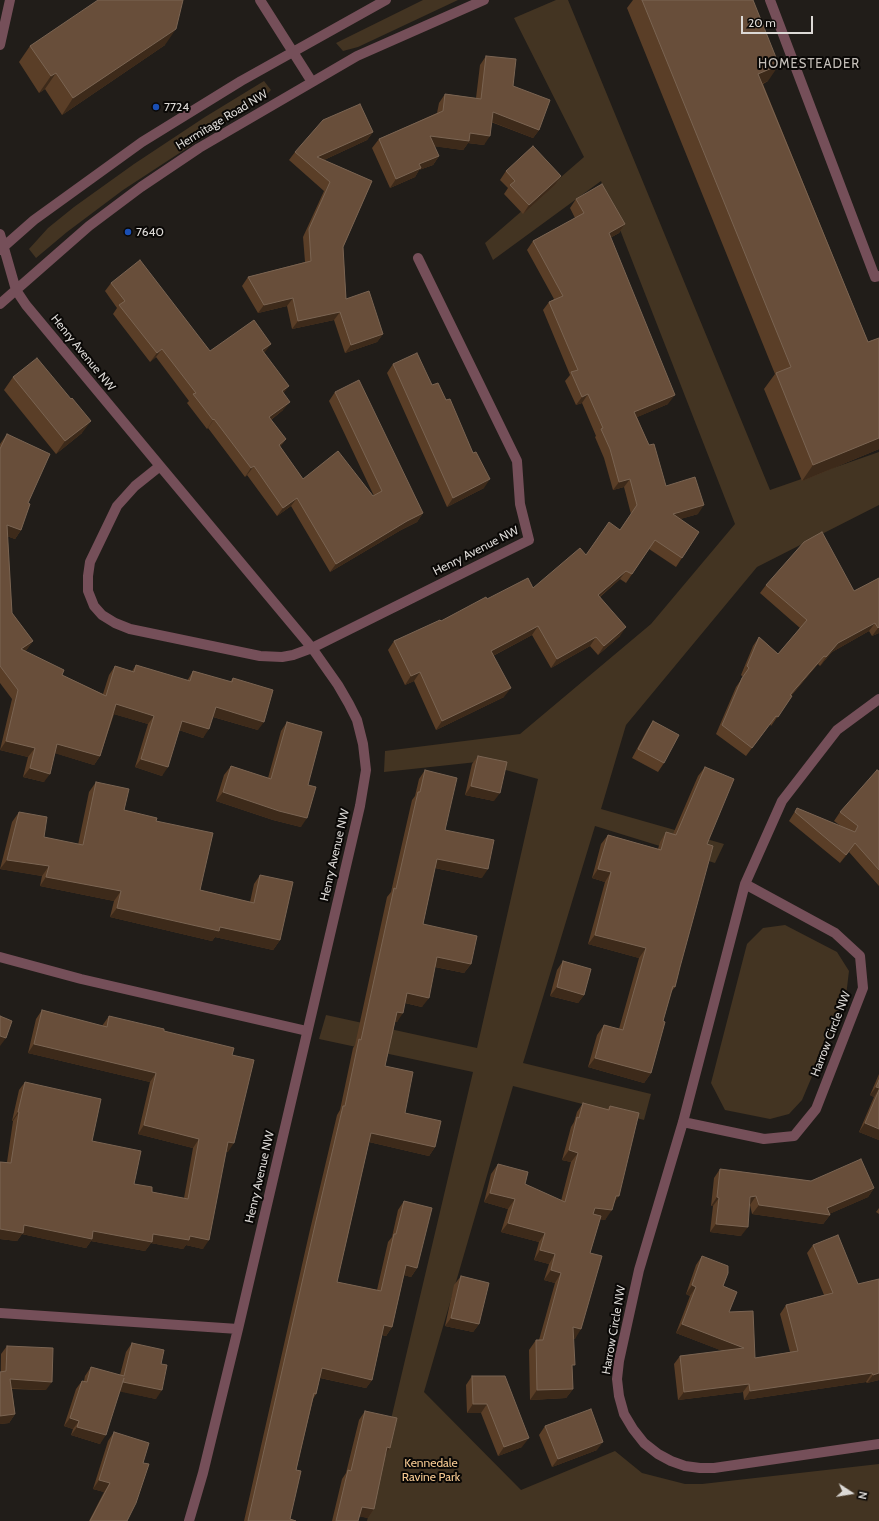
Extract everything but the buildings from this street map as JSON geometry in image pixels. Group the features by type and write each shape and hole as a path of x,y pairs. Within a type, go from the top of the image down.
{"street":[{"path":"0,45 10,0"},
{"path":"260,0 312,82"},
{"name":"Hermitage Road NW","path":"1,249 34,220 142,142 241,81 386,0"},
{"name":"Hermitage Road NW","path":"0,304 89,226 141,187 199,148 357,56 484,0"},
{"path":"770,0 874,277 879,276"},
{"name":"Henry Avenue NW","path":"0,234 1,249 16,290 26,305 312,648 338,685 357,720 363,744 366,770 360,806 238,1329 203,1473 189,1521"},
{"name":"Henry Avenue NW","path":"160,466 135,486 117,506 90,562 88,591 94,606 102,615 114,623 130,628 260,656 288,656 312,648 529,540 520,504 517,461 418,258"},
{"name":"Harrow Circle NW","path":"879,699 837,730 782,801 745,884 683,1122 639,1270 619,1361 618,1379 619,1396 624,1414 633,1429 644,1443 658,1454 685,1466 714,1468 879,1444"},
{"name":"Harrow Circle NW","path":"683,1122 764,1139 794,1136 816,1110 863,988 860,956 835,934 745,884"},
{"path":"0,957 81,979 307,1031"},
{"path":"0,1312 238,1329"}],"green space":[{"path":"423,0 458,0 358,47 343,51 336,43"},
{"name":"Kennedale Ravine Park","path":"556,0 568,0 770,490 879,452 879,505 757,567 626,725 601,809 724,844 715,863 595,826 523,1063 651,1094 644,1120 513,1086 424,1392 521,1490 615,1451 642,1473 685,1484 702,1484 879,1464 879,1521 367,1521 473,1072 319,1039 326,1015 477,1048 538,779 477,762 384,772 385,751 520,734 651,624 735,524 601,181 493,260 485,243 584,157 514,18"},
{"path":"264,81 271,90 262,99 123,190 67,232 36,258 29,249 48,228 74,207 134,164 205,117"},
{"path":"785,925 837,952 849,971 846,996 802,1100 789,1114 770,1119 725,1110 711,1083 747,944 763,928"}],"place":[{"name":"7724","path":"156,107"},
{"name":"7640","path":"128,232"}],"district":[{"name":"HOMESTEADER","path":"809,64"}]}
